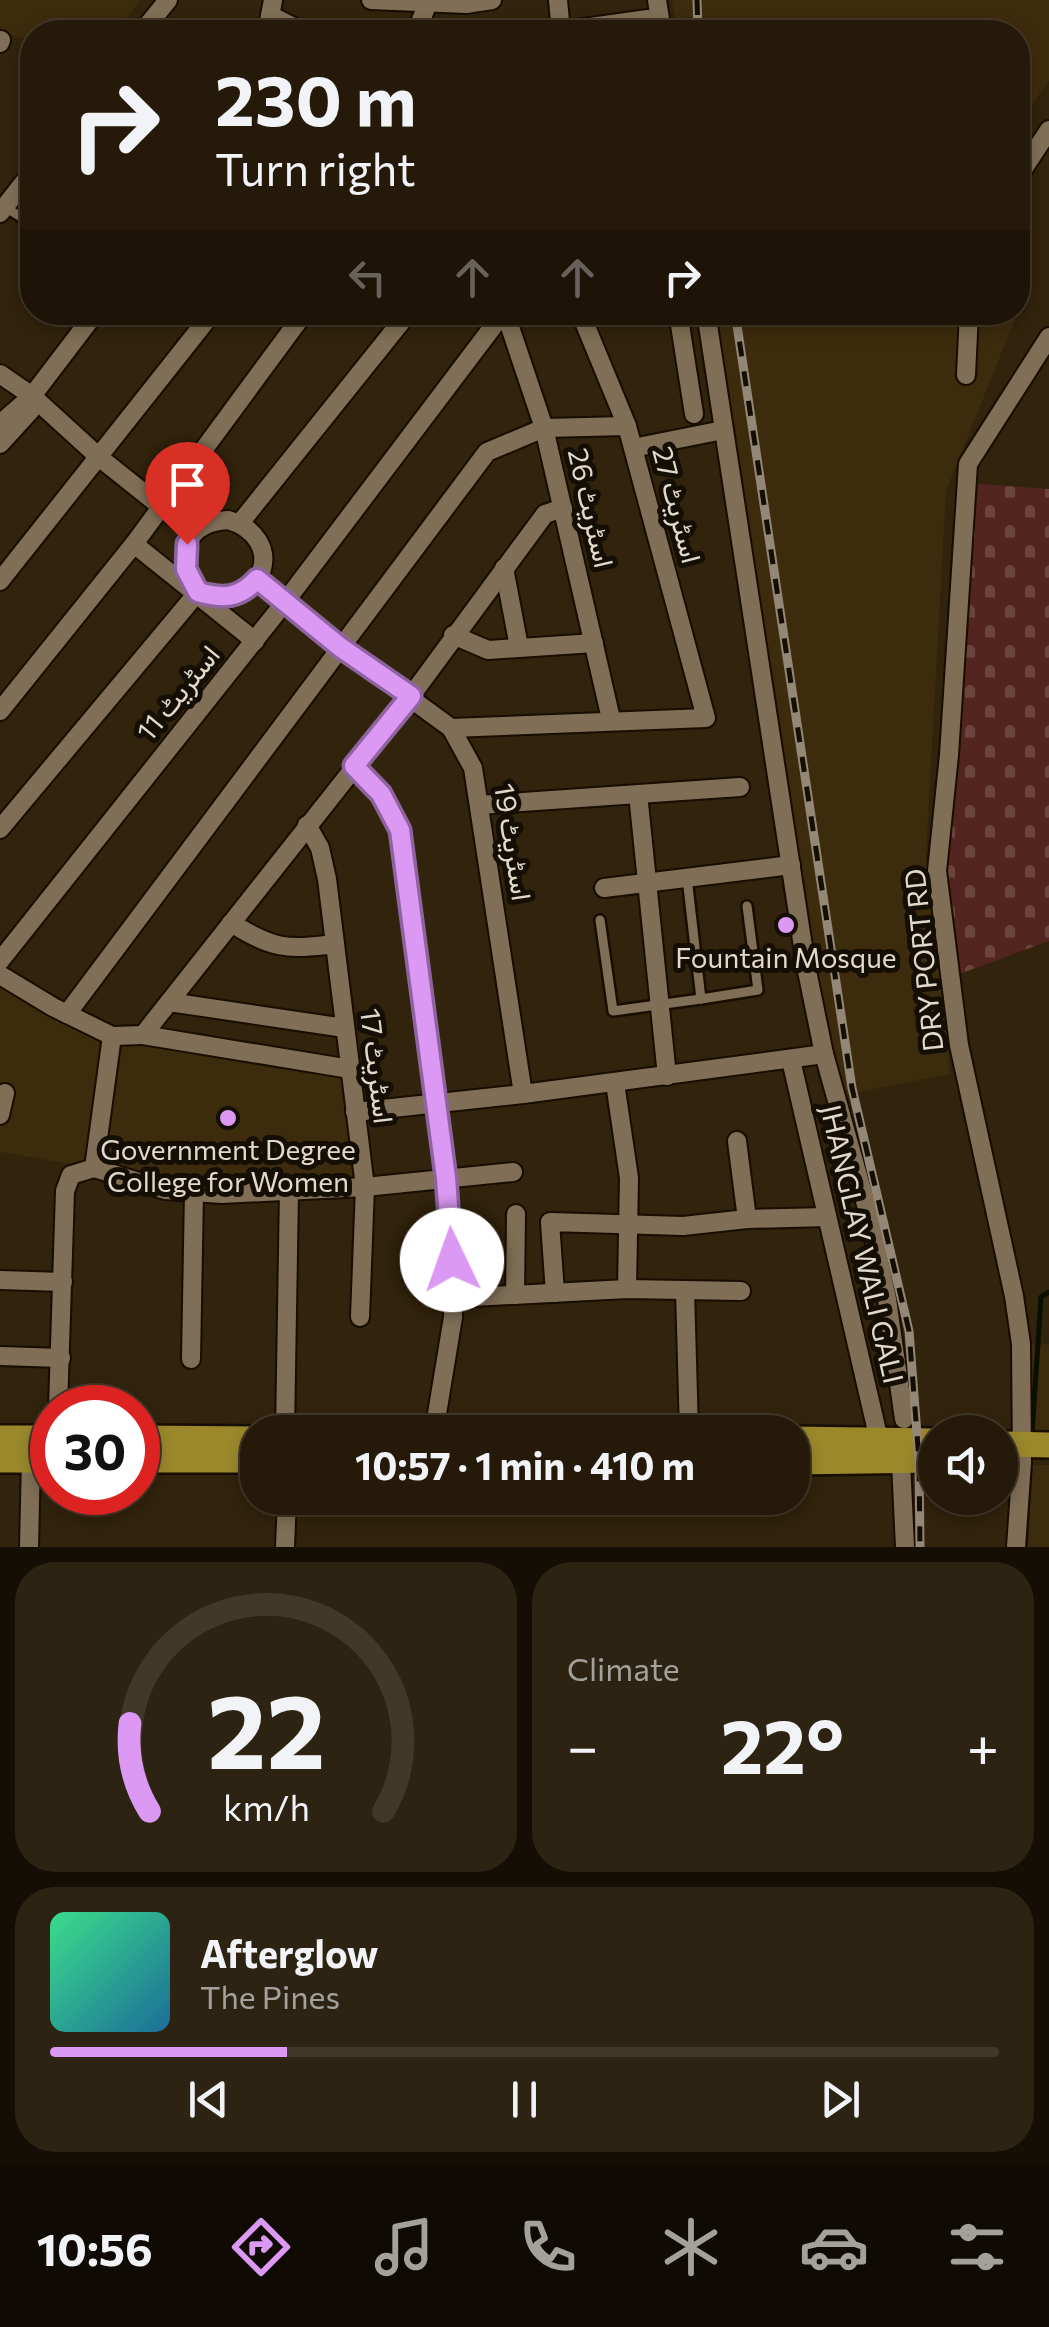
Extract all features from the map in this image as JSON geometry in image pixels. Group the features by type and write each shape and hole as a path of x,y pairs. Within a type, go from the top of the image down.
{"main road":[{"path":"0,1438 30,1438"},
{"path":"160,1438 240,1439"},
{"path":"810,1439 918,1441"},
{"path":"1018,1452 1049,1445"},
{"path":"1018,1455 1049,1462"},
{"path":"0,1460 30,1460"},
{"path":"160,1460 240,1460"},
{"path":"810,1462 918,1461"}],"street":[{"path":"152,20 168,0"},
{"path":"372,0 492,0"},
{"path":"421,20 428,3"},
{"path":"1030,159 1049,130"},
{"path":"2,210 20,187"},
{"path":"0,444 87,325"},
{"path":"0,581 202,325"},
{"path":"0,711 134,544 295,325"},
{"path":"240,523 398,325"},
{"name":"اسٹریٹ 11","path":"0,961 285,602 495,325"},
{"name":"اسٹریٹ 26","path":"509,325 544,428 612,719"},
{"name":"اسٹریٹ 27","path":"585,325 627,426 706,718 612,719"},
{"path":"680,325 694,414"},
{"path":"708,325 790,864 824,1054 888,1300 904,1419"},
{"path":"966,375 968,325"},
{"name":"DRY PORT RD","path":"1013,1415 1018,1328 959,1044 937,871 949,755 968,464 1049,337"},
{"path":"0,374 194,534"},
{"path":"0,424 35,399"},
{"path":"67,1014 487,452 544,428 627,426"},
{"path":"633,448 718,431"},
{"path":"143,1036 411,696 545,514 563,508"},
{"path":"215,520 240,523 251,530 262,554 257,579 237,596 224,598 198,592 184,557 194,534 215,520"},
{"path":"134,544 255,640"},
{"path":"504,568 520,648"},
{"name":"اسٹریٹ 19","path":"257,579 340,647 451,728 473,768 524,1094"},
{"path":"0,829 198,592"},
{"path":"453,636 488,650 594,642"},
{"path":"451,728 612,719"},
{"path":"354,766 381,794 400,830 446,1178 453,1317 437,1415"},
{"path":"479,804 740,787"},
{"path":"638,794 667,1076"},
{"name":"اسٹریٹ 17","path":"308,825 320,848 364,1187 360,1318"},
{"path":"604,888 790,864"},
{"path":"230,924 266,944 287,948 334,944"},
{"path":"0,975 112,1036 143,1036 350,1069"},
{"path":"169,1002 345,1028"},
{"path":"94,1168 112,1036"},
{"path":"355,1112 824,1054"},
{"name":"JHANGLAY WALI GALI","path":"792,1060 879,1440"},
{"path":"615,1082 629,1178 628,1289"},
{"path":"0,1115 5,1093"},
{"path":"737,1142 748,1219"},
{"path":"59,1385 64,1191 71,1175 94,1168 165,1190 194,1192 364,1187 513,1172"},
{"path":"284,1415 289,1191"},
{"path":"191,1358 194,1192"},
{"path":"515,1295 516,1214"},
{"path":"554,1293 550,1222 628,1227 828,1217"},
{"path":"0,1280 63,1282"},
{"path":"452,1298 628,1289 741,1291"},
{"path":"685,1290 689,1415"},
{"path":"0,1356 61,1358"},
{"path":"901,1462 904,1547"},
{"path":"29,1547 34,1515"},
{"path":"285,1547 287,1515"},
{"name":"DRY PORT RD","path":"1014,1515 1016,1547"}],"lane":[{"path":"687,878 702,999"},
{"path":"600,920 612,1011 758,990 746,906"}],"shaded area":[{"path":"0,0 140,0 125,20 20,20 20,37 0,31"},
{"path":"672,0 1049,0 1049,80 1030,108 1030,20 675,20"},
{"path":"718,325 1013,325 946,491 926,855 950,1074 839,1096 760,621"},
{"name":"Government Degree College for Women","path":"0,974 112,1036 350,1069 365,1187 194,1192 94,1168 0,1152"},
{"path":"1049,1344 1049,1444 1022,1444 1025,1345"},
{"path":"1030,1465 1049,1465 1049,1547 1025,1547"}],"green space":[{"path":"966,483 1049,489 1049,941 951,977 937,871"}],"waterway":[{"path":"1032,1434 1041,1297 1049,1292"},
{"path":"1025,1547 1031,1450"}],"railway":[{"path":"697,0 698,20"},
{"path":"737,325 852,1088 909,1331 919,1460 920,1547"}],"place":[{"name":"Fountain Mosque","path":"786,925"},
{"name":"Government Degree College for Women","path":"228,1118"}],"route":[{"path":"187,544 186,569 198,592 224,598 237,596 257,579 340,647 411,696 354,766 381,794 400,830 446,1178 452,1260"}]}
